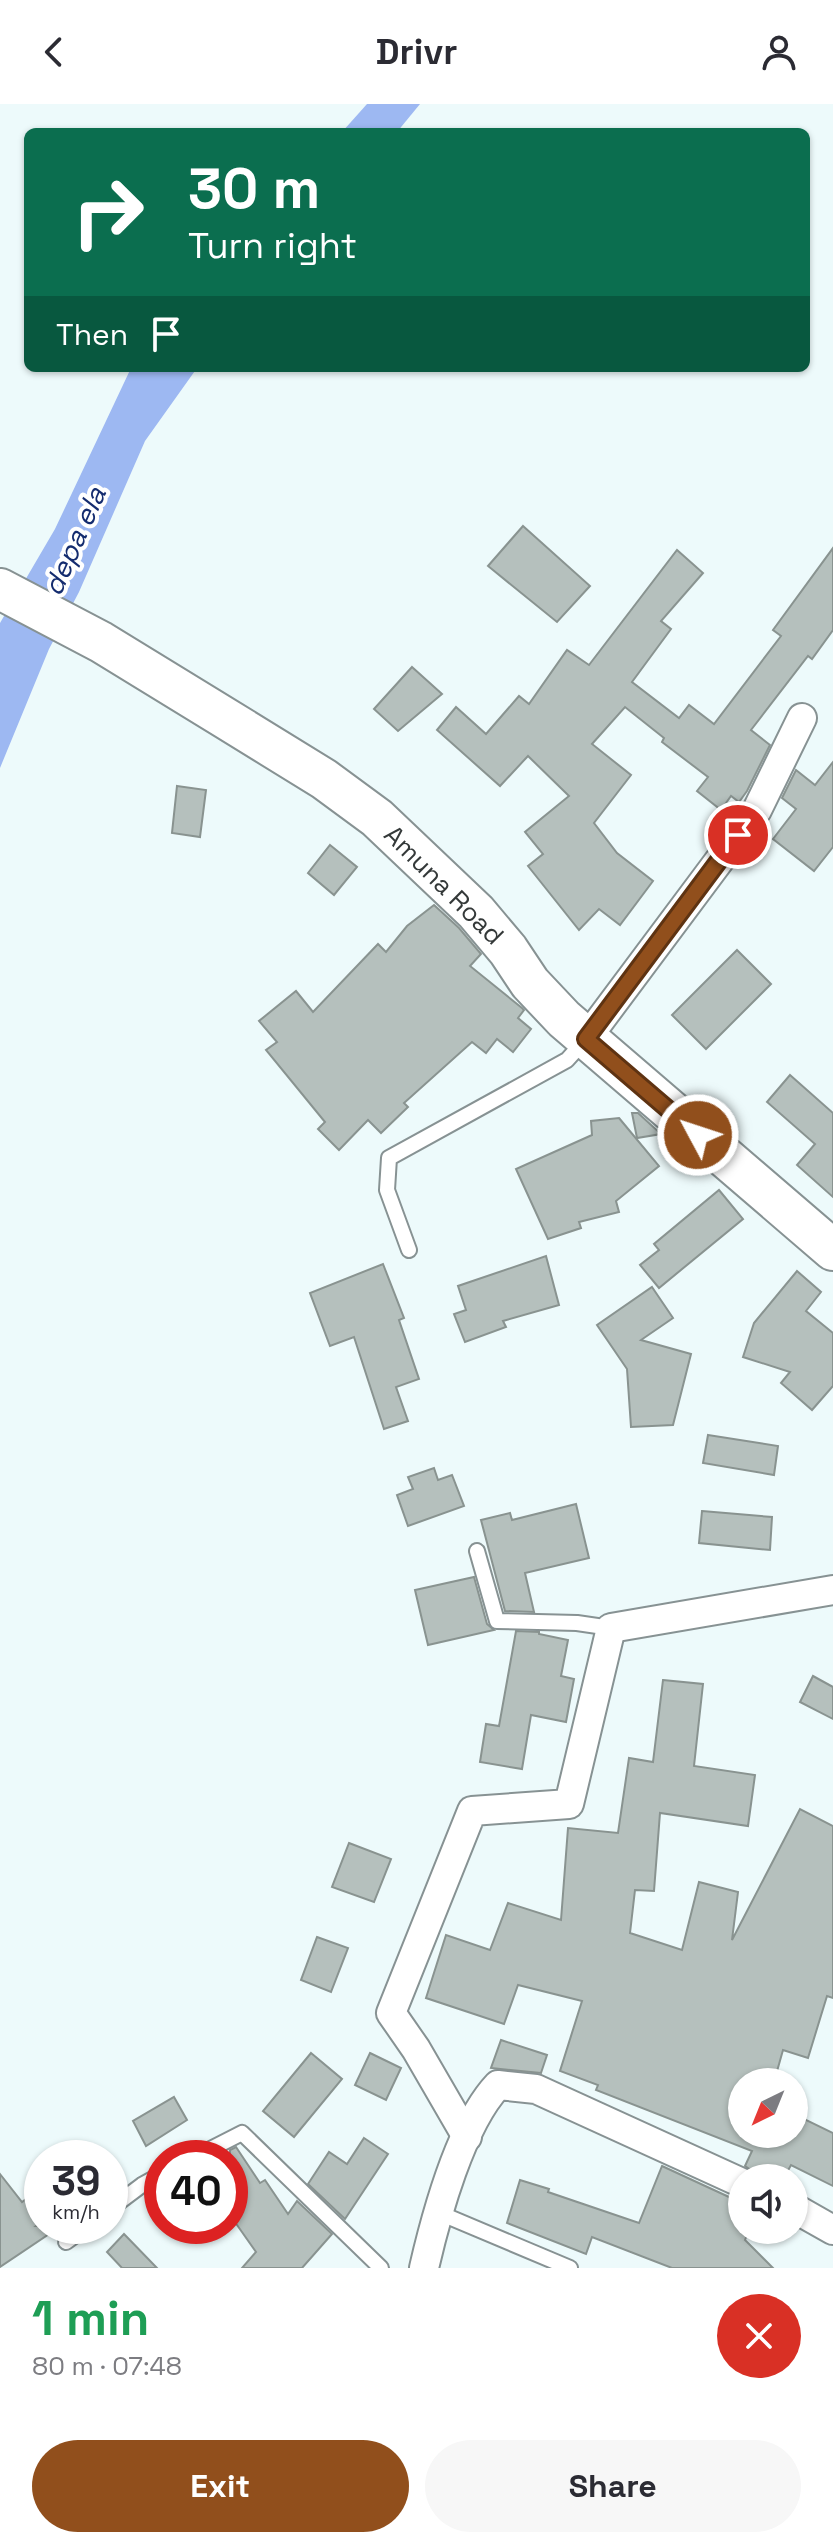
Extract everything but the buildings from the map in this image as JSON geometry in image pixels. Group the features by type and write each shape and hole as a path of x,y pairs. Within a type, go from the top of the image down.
{"street":[{"name":"Amuna Road","path":"0,589 101,642 324,779 377,818 476,912 508,950 530,983 586,1039 833,1250"},
{"path":"586,1039 757,810 802,718"},
{"path":"467,2137 416,2049 391,2013 472,1811 569,1804 611,1628 833,1590"},
{"path":"424,2268 437,2212 467,2137 485,2099 498,2085 536,2089 728,2177"},
{"path":"808,2216 833,2230"}],"lane":[{"path":"409,1250 387,1190 389,1158 567,1060 586,1039"},
{"path":"477,1551 497,1621 577,1623 611,1628"},
{"path":"228,2140 242,2133 381,2268"},
{"path":"437,2212 570,2268"}],"water":[{"path":"367,104 420,104 400,128 346,128"},
{"name":"depa ela","path":"129,372 194,372 145,441 79,592 49,649 0,768 0,623 55,529"}],"route":[{"path":"698,1135 586,1039 738,835"}]}
